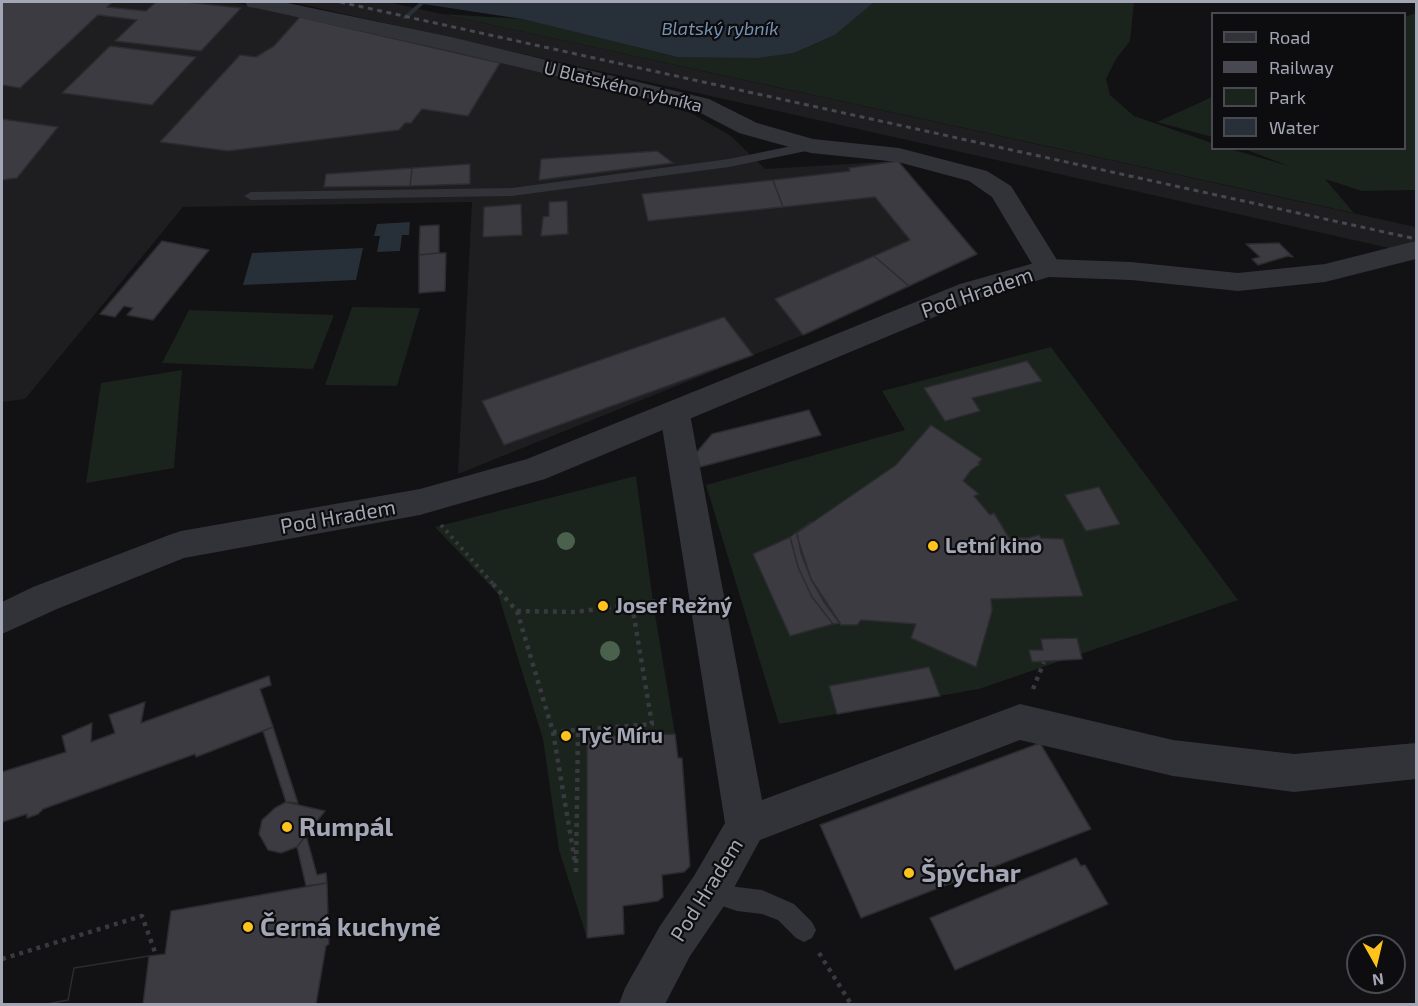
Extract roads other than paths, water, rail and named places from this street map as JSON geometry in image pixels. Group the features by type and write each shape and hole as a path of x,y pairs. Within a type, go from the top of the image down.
{"street":[{"name":"U Blatského rybníka","path":"256,2 451,44 701,104 748,128 811,146 899,155 978,176 1002,192 1048,268"},
{"name":"Pod Hradem","path":"2,619 45,598 181,545 420,502 534,470 970,291 1048,268 1131,271 1238,282 1325,273 1409,251"},
{"name":"Pod Hradem","path":"641,1005 675,941 709,891 746,826 675,414"},
{"path":"746,826 1020,722 1173,758 1294,773 1416,761"}],"lane":[{"path":"250,196 512,192 729,163 811,146"},
{"path":"709,891 730,898 762,902 786,912 804,930"}],"water":[{"name":"Blatský rybník","path":"410,2 874,2 835,35 794,53 757,58 677,57 522,19"},
{"path":"410,222 409,235 402,235 400,251 377,252 380,236 374,236 377,224"},
{"path":"363,248 356,280 243,285 252,253"}],"waterway":[{"path":"405,18 423,2"}],"railway":[{"path":"340,2 1416,239"}],"place":[{"name":"Letní kino","path":"933,546"},
{"name":"Josef Režný","path":"603,606"},
{"name":"Tyč Míru","path":"566,736"},
{"name":"Rumpál","path":"287,827"},
{"name":"Špýchar","path":"909,873"},
{"name":"Černá kuchyně","path":"248,927"}]}
